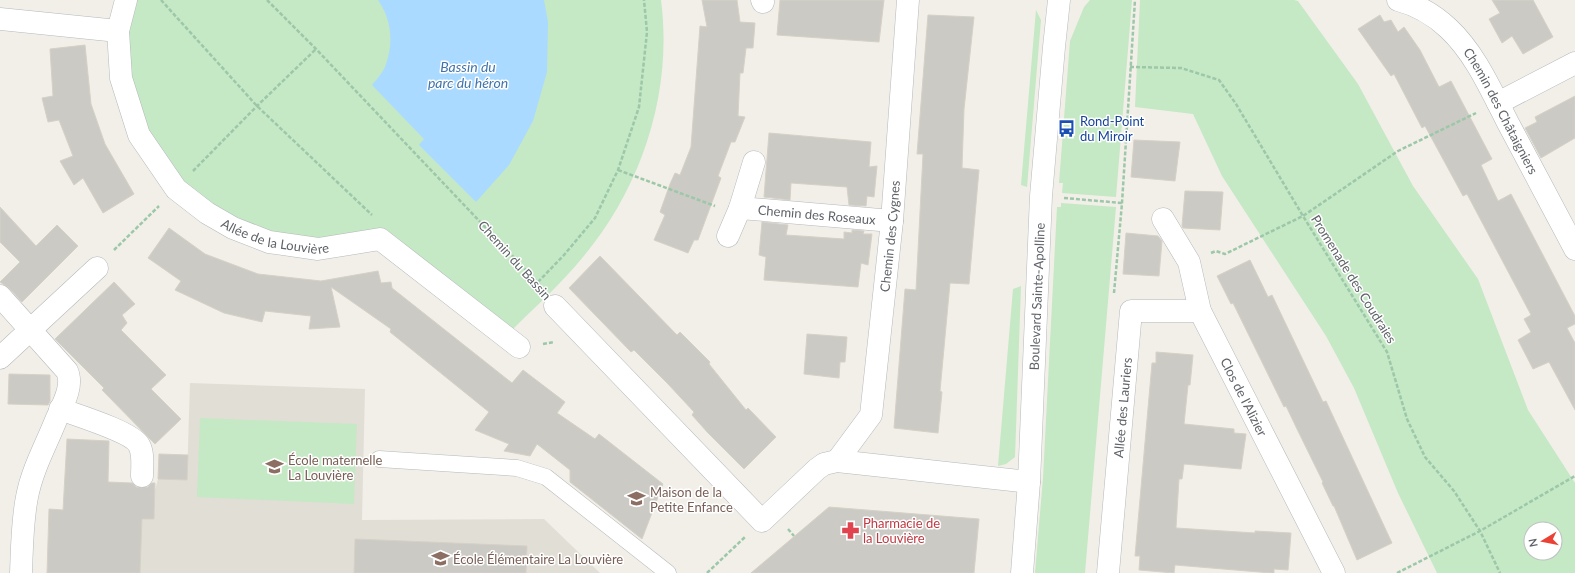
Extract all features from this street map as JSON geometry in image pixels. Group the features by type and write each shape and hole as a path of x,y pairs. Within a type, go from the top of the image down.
{"street":[{"name":"Allée de la Louvière","path":"126,0 118,31 121,78 139,136 176,189 207,213 233,228 269,242 318,248 380,239 519,347"},
{"name":"Chemin des Cygnes","path":"836,461 871,415 892,221 908,0"},
{"name":"Chemin des Châtaigniers","path":"1398,0 1411,3 1422,8 1448,28 1470,55 1498,103 1575,249"},
{"name":"Boulevard Sainte-Apolline","path":"1022,573 1029,482 1041,196 1057,7"},
{"path":"0,19 118,31"},
{"path":"1498,103 1575,63"},
{"name":"Chemin des Roseaux","path":"728,236 740,208 754,162"},
{"name":"Chemin des Roseaux","path":"740,208 892,221"},
{"name":"Clos de l'Alizier","path":"1163,219 1189,262 1200,311 1334,573"},
{"path":"0,358 97,268"},
{"path":"0,296 31,329 68,374 69,386 27,495 21,573"},
{"name":"Chemin du Bassin","path":"555,306 762,521"},
{"name":"Allée des Lauriers","path":"1108,573 1131,311 1200,311"},
{"path":"60,409 122,432 136,440 142,452 142,476"},
{"path":"762,521 817,469 824,464 836,461 1029,482"}],"lane":[{"path":"379,459 517,468 546,477 668,573"}],"path":[{"path":"161,0 257,106 373,217"},
{"name":"Chemin du Bassin","path":"267,0 316,49 538,282 555,306"},
{"path":"538,282 564,255 595,218 618,170 639,107 647,32 644,0"},
{"path":"1113,295 1122,203 1134,0"},
{"path":"97,268 257,106 316,49"},
{"name":"Promenade des Coudraies","path":"1130,67 1181,68 1219,80 1236,104 1387,352 1407,419 1425,457 1454,491 1480,531 1500,573"},
{"path":"1189,262 1216,251 1225,254 1303,216 1398,151 1498,103"},
{"path":"618,170 715,206 740,208"},
{"path":"1063,198 1122,203"},
{"path":"519,347 586,338"},
{"path":"1397,573 1480,531 1575,476"},
{"path":"707,573 762,521"}],"shaded area":[{"name":"École maternelle La Louvière","path":"190,383 365,389 362,520 544,519 600,573 140,573 142,519 154,519 155,490 158,479 187,479"}],"green space":[{"path":"136,0 661,0 664,35 662,69 657,103 649,137 637,169 622,200 604,230 566,277 511,331 378,228 355,234 313,240 261,232 187,193 138,117 126,41"},
{"path":"1090,0 1132,0 1116,197 1062,193 1063,183 1059,183 1070,41 1084,7"},
{"path":"1140,0 1298,1 1358,84 1413,186 1478,279 1528,410 1575,483 1575,573 1437,573 1398,493 1354,388 1326,336 1222,176 1193,114 1135,107"},
{"path":"1036,10 1041,20 1027,187 1021,185"},
{"path":"1061,203 1116,207 1085,573 1035,573 1043,478 1057,207 1061,207"},
{"path":"1021,286 1015,457 1006,464 998,466 1013,289"},
{"path":"200,418 357,424 354,504 197,497"}],"water":[{"name":"Bassin du parc du héron","path":"378,0 544,0 548,22 547,72 533,121 509,165 476,202 419,145 424,139 372,85 385,67 390,50 389,24 383,8"}],"building":[{"path":"702,0 737,0 740,22 755,23 753,48 746,48 743,73 740,73 738,116 745,117 735,142 731,142 718,176 721,178 698,240 694,240 688,253 654,240 665,215 660,212 670,184 675,173 680,175 691,147 700,26 707,27"},
{"path":"780,0 884,0 879,42 777,35"},
{"path":"1492,0 1533,0 1553,37 1523,54 1512,36 1502,43 1489,19 1500,13"},
{"path":"928,15 974,17 964,109 962,168 979,170 969,284 950,283 940,391 942,392 938,433 894,428 905,289 916,290 923,154 917,154"},
{"path":"1380,15 1384,22 1391,20 1398,32 1404,27 1420,50 1439,87 1451,81 1492,159 1481,165 1498,201 1511,194 1575,316 1575,324 1567,328 1575,343 1575,410 1549,362 1533,369 1518,340 1531,332 1524,319 1531,315 1467,194 1463,196 1425,126 1422,128 1394,74 1391,76 1358,29"},
{"path":"85,45 91,104 105,144 134,194 103,213 83,178 74,185 60,161 73,156 59,120 48,122 42,98 53,96 50,49"},
{"path":"1575,96 1575,138 1541,158 1525,128 1537,122 1535,117"},
{"path":"769,133 871,142 869,167 877,166 874,197 867,196 866,206 849,205 847,187 791,183 790,200 764,197"},
{"path":"1134,140 1180,142 1175,181 1131,177"},
{"path":"1185,191 1223,192 1220,230 1183,228"},
{"path":"0,207 36,246 57,225 78,246 22,302 9,288 0,282 20,262 0,242"},
{"path":"762,222 788,225 786,235 844,239 844,232 852,233 852,230 864,231 863,234 872,234 868,265 861,263 858,287 764,280 766,257 759,255"},
{"path":"169,228 205,254 258,274 321,281 378,271 381,283 391,282 392,288 512,383 523,370 565,402 557,413 595,439 599,434 663,484 642,539 570,482 570,470 537,444 530,456 504,451 509,444 475,430 489,412 390,332 391,329 331,287 340,327 309,329 311,316 265,311 262,322 224,313 175,290 181,281 148,258"},
{"path":"1126,233 1158,236 1162,241 1159,276 1123,274"},
{"path":"600,256 677,335 680,332 710,362 709,364 746,410 748,408 776,437 744,469 708,433 692,415 694,412 668,384 634,350 631,352 569,288"},
{"path":"1250,260 1268,297 1272,295 1323,402 1326,401 1392,543 1357,560 1334,506 1322,483 1323,482 1286,406 1284,407 1233,303 1231,304 1217,276"},
{"path":"114,282 135,304 122,315 127,323 121,330 166,375 151,389 181,419 155,444 102,390 104,388 55,339"},
{"path":"807,334 847,337 845,362 840,362 839,378 804,374"},
{"path":"1156,352 1193,355 1184,424 1234,429 1234,433 1246,434 1241,469 1184,464 1182,479 1179,479 1176,528 1255,533 1255,531 1291,533 1288,570 1274,569 1274,573 1271,573 1175,565 1174,573 1139,570 1140,556 1135,556 1152,363 1156,363"},
{"path":"9,374 50,375 50,401 48,405 8,404"},
{"path":"67,439 109,441 108,482 132,483 136,487 141,488 148,487 152,483 155,483 154,519 142,519 140,573 47,573 49,509 63,510"},
{"path":"159,454 188,455 187,480 158,479"},
{"path":"829,507 979,519 974,573 751,573"},
{"name":"École Élémentaire La Louvière","path":"355,539 527,546 526,573 354,573"}],"place":[{"name":"Rond-Point du Miroir","path":"1067,128"},
{"name":"École maternelle La Louvière","path":"275,467"},
{"name":"Maison de la Petite Enfance","path":"637,499"},
{"name":"Pharmacie de la Louvière","path":"850,530"},
{"name":"École Élémentaire La Louvière","path":"440,559"}]}
